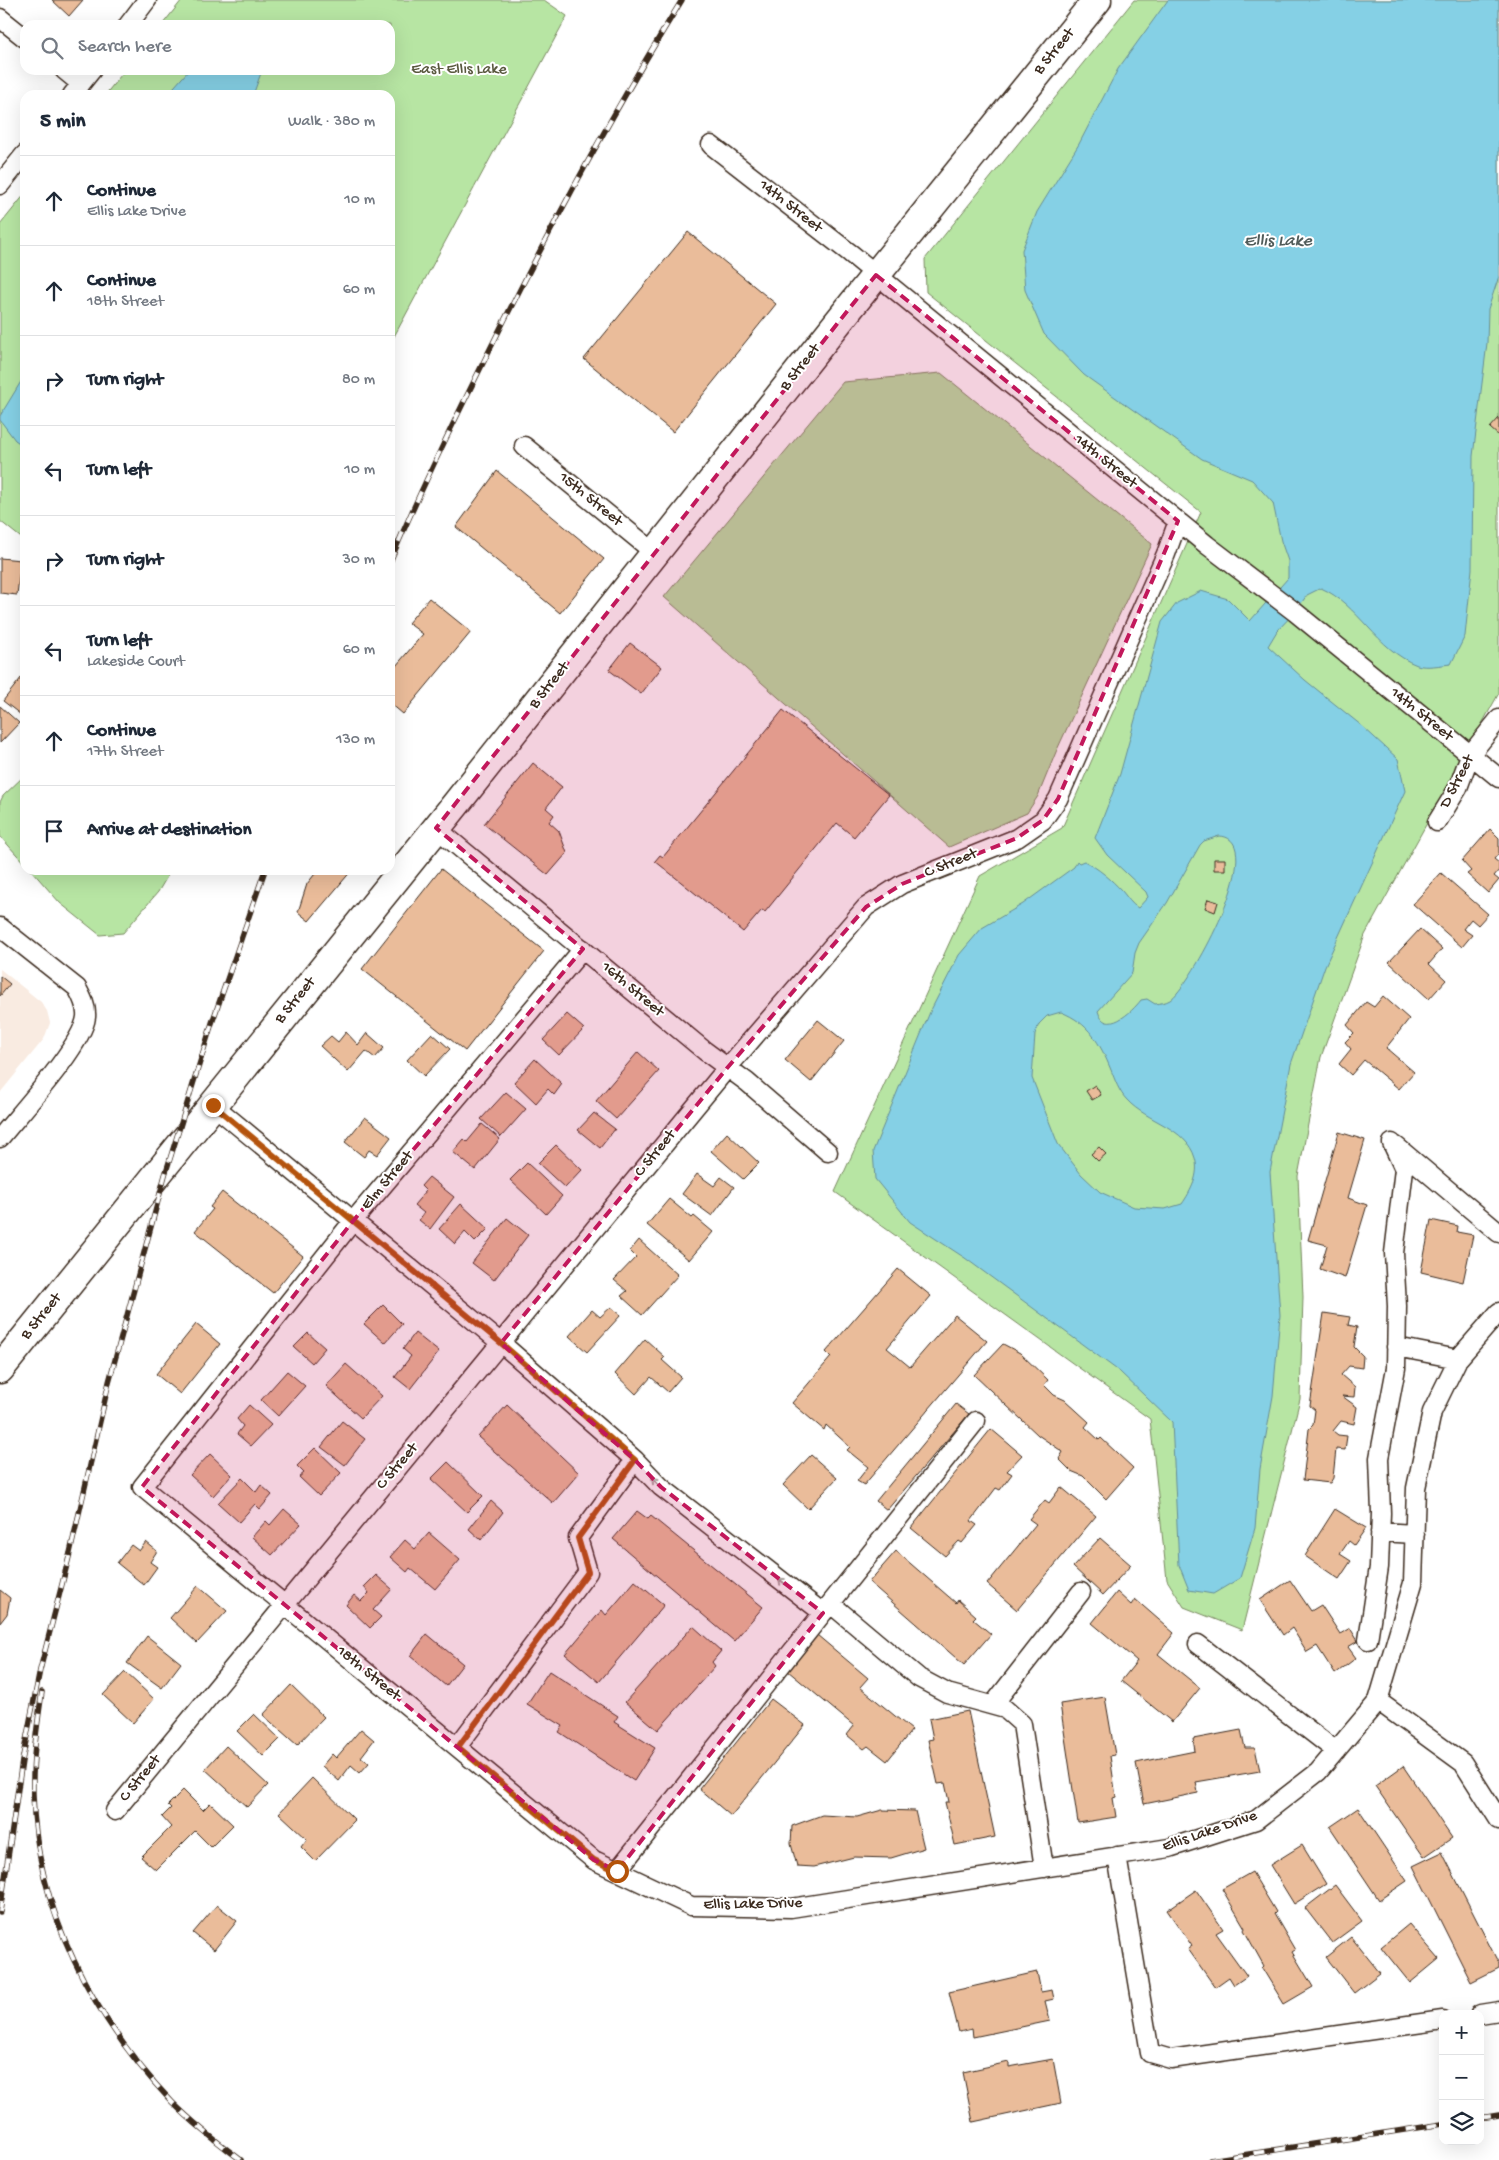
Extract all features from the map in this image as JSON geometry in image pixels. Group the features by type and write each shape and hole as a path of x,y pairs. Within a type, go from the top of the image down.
{"highway":[{"name":"B Street","path":"0,1369 436,828 1097,0"}],"street":[{"path":"132,20 147,0"},
{"path":"0,18 20,34"},
{"path":"67,75 77,89 88,75"},
{"name":"14th Street","path":"711,146 876,275 1178,521 1295,612 1499,778"},
{"path":"0,185 20,160"},
{"name":"15th Street","path":"524,446 655,553"},
{"name":"C Street","path":"115,1810 728,1067 866,908 902,884 1017,838 1043,820 1058,800 1166,554 1178,521"},
{"name":"D Street","path":"1437,822 1458,788 1470,756 1499,719"},
{"name":"16th Street","path":"436,828 705,1051 728,1067 828,1152"},
{"path":"0,927 77,988 83,999 86,1016 82,1034 71,1050 0,1138"},
{"name":"Elm Street","path":"142,1487 354,1221 583,949"},
{"path":"213,1105 501,1343 635,1460 661,1487 919,1678 948,1693 1005,1709 1022,1724 1044,1868"},
{"path":"1368,1640 1379,1567 1379,1458 1396,1368 1397,1306 1394,1252 1404,1169 1392,1143 1499,1233"},
{"name":"Ellis Lake Drive","path":"594,1860 692,1906 791,1908 1168,1848 1256,1820 1318,1772 1378,1701 1414,1583 1416,1488 1432,1412 1458,1359 1499,1312"},
{"path":"1396,1346 1458,1359"},
{"path":"617,1871 976,1422"},
{"path":"458,1747 588,1572 578,1538 635,1460"},
{"name":"18th Street","path":"142,1487 594,1860"},
{"path":"1380,1532 1415,1534"},
{"path":"993,1705 1081,1592"},
{"path":"1198,1644 1336,1750"},
{"path":"1378,1701 1463,1763 1499,1820"},
{"path":"1117,1856 1150,2053 1171,2059 1439,2021"},
{"path":"1484,2013 1499,2011"}],"highlighted area":[{"path":"876,275 1178,521 1058,799 1043,820 1017,838 902,884 866,907 728,1067 501,1343 635,1460 661,1487 823,1613 617,1871 594,1860 142,1487 353,1221 583,949 436,828"}],"shaded area":[{"path":"0,969 41,1002 47,1011 50,1023 44,1039 0,1093"}],"green space":[{"name":"East Ellis Lake","path":"182,0 544,0 567,16 395,335 395,90 109,90 121,75 395,75 395,20 166,20"},
{"name":"Ellis Lake","path":"1134,0 1499,0 1499,693 1365,935 1321,1057 1298,1176 1303,1297 1300,1399 1242,1630 1184,1607 1167,1580 1150,1419 835,1192 980,876 1062,828 1201,512 926,292 925,259"},
{"path":"20,200 20,537 0,521 0,225"},
{"path":"941,373 1152,544 1056,752 1038,796 1027,813 949,847 664,597 843,382"},
{"path":"20,780 20,858 0,836 0,802 3,796"},
{"path":"35,875 168,875 158,892 123,933 100,935 60,903"}],"water":[{"name":"Ellis Lake","path":"1168,0 1499,0 1499,276 1488,309 1487,343 1473,456 1472,569 1465,636 1451,664 1417,665 1390,649 1346,605 1334,595 1321,588 1307,595 1295,612 1277,631 1268,646 1398,759 1405,791 1325,966 1291,1064 1270,1172 1280,1315 1273,1396 1260,1469 1255,1528 1240,1578 1213,1594 1189,1590 1179,1565 1172,1422 1120,1372 965,1258 910,1222 875,1179 873,1151 930,1012 959,955 982,928 1023,904 1074,867 1077,861 1079,863 1084,861 1104,874 1138,908 1148,897 1146,892 1107,855 1095,838 1120,774 1162,622 1177,603 1201,591 1228,599 1250,621 1288,578 1288,561 1281,541 1273,503 1252,480 1202,459 1084,375 1044,334 1025,290 1022,250 1037,212 1079,144 1118,69","holes":["1219,836 1233,843 1237,860 1233,884 1223,913 1194,968 1181,989 1170,1000 1155,1004 1147,999 1141,1000 1119,1020 1106,1022 1101,1018 1098,1011 1132,973 1135,953 1139,943 1167,903 1200,845 1204,841","1061,1012 1079,1022 1098,1043 1124,1097 1135,1108 1175,1132 1190,1148 1195,1158 1196,1170 1189,1194 1182,1204 1165,1209 1134,1207 1100,1192 1081,1174 1058,1144 1032,1078 1035,1034 1039,1024 1047,1016"]},
{"path":"185,75 260,75 255,90 171,90"},
{"path":"20,383 20,444 15,440 0,420 0,416"}],"building":[{"path":"52,0 83,0 69,16"},
{"path":"688,232 776,304 673,432 584,359"},
{"path":"1499,418 1499,436 1490,428"},
{"path":"497,471 604,559 560,613 456,527"},
{"path":"0,558 20,560 17,595 0,593"},
{"path":"429,598 471,632 403,714 395,707 395,667 423,634 408,623"},
{"path":"630,643 662,667 641,694 609,670"},
{"path":"20,679 20,714 3,701"},
{"path":"0,706 19,723 0,743"},
{"path":"783,710 889,795 854,837 837,823 765,912 762,910 743,932 655,861 660,855 663,857"},
{"path":"533,763 562,787 546,808 554,815 549,822 559,831 567,853 548,875 484,824"},
{"path":"1490,829 1499,838 1499,853 1494,859 1499,863 1499,870 1494,876 1499,880 1488,893 1467,874 1471,871 1462,861"},
{"path":"1214,859 1225,859 1225,870 1214,870"},
{"path":"441,869 544,951 465,1051 362,969"},
{"path":"1441,873 1488,914 1478,925 1471,919 1463,929 1472,935 1462,947 1413,904"},
{"path":"314,875 348,875 309,921 298,912 307,884"},
{"path":"1208,899 1218,902 1215,912 1205,908"},
{"path":"1420,929 1442,949 1429,964 1446,980 1429,999 1389,962"},
{"path":"0,976 10,984 0,996"},
{"path":"1383,996 1409,1019 1386,1048 1414,1072 1399,1089 1364,1060 1351,1075 1339,1064 1351,1049 1345,1042 1354,1033 1347,1025 1366,1002 1374,1007"},
{"path":"567,1014 584,1029 559,1055 543,1040"},
{"path":"818,1020 844,1041 811,1082 785,1060"},
{"path":"346,1032 358,1045 367,1033 384,1048 375,1058 366,1051 348,1072 320,1046 331,1036 338,1042"},
{"path":"432,1033 450,1049 424,1076 407,1060"},
{"path":"638,1052 659,1071 616,1119 596,1101"},
{"path":"535,1059 562,1084 554,1095 548,1089 536,1103 514,1082"},
{"path":"1095,1085 1101,1095 1092,1100 1086,1091"},
{"path":"506,1092 526,1109 501,1137 481,1119"},
{"path":"594,1113 615,1129 600,1148 578,1130"},
{"path":"365,1117 391,1137 377,1155 369,1150 364,1157 345,1142"},
{"path":"482,1124 500,1139 475,1170 453,1152 464,1139 467,1142"},
{"path":"1339,1132 1365,1140 1348,1198 1367,1205 1345,1278 1320,1269 1327,1245 1308,1240"},
{"path":"727,1133 759,1163 743,1179 711,1151"},
{"path":"556,1145 582,1170 565,1188 538,1163"},
{"path":"1099,1147 1106,1154 1098,1161 1091,1154"},
{"path":"527,1163 562,1196 546,1214 510,1180"},
{"path":"697,1174 714,1186 721,1177 734,1187 712,1216 682,1194"},
{"path":"429,1177 454,1197 430,1229 419,1220 424,1213 414,1205 426,1191 421,1186"},
{"path":"222,1192 303,1256 273,1293 195,1231 213,1209 210,1207"},
{"path":"669,1199 713,1232 689,1260 647,1225"},
{"path":"461,1204 488,1229 475,1242 465,1232 455,1244 439,1229"},
{"path":"507,1218 528,1235 494,1280 472,1263"},
{"path":"1431,1220 1458,1226 1457,1232 1473,1235 1463,1282 1421,1272"},
{"path":"639,1240 678,1275 642,1315 621,1296 627,1291 614,1280 636,1257 630,1251"},
{"path":"898,1269 931,1296 887,1348 910,1367 955,1315 987,1341 864,1485 857,1481 868,1467 847,1450 850,1447 826,1425 824,1430 792,1403 831,1357 826,1352"},
{"path":"383,1305 402,1324 385,1343 364,1324"},
{"path":"611,1307 621,1315 587,1352 569,1336 592,1310 600,1317"},
{"path":"1324,1313 1350,1317 1348,1325 1357,1327 1354,1347 1363,1356 1362,1368 1349,1366 1341,1375 1355,1387 1354,1397 1342,1396 1357,1407 1354,1424 1341,1421 1333,1431 1338,1435 1347,1436 1345,1450 1336,1449 1333,1478 1330,1483 1303,1480 1309,1429 1313,1425 1315,1410 1310,1406"},
{"path":"196,1324 220,1344 180,1394 156,1374"},
{"path":"308,1333 325,1348 312,1363 294,1347"},
{"path":"415,1333 439,1352 410,1389 395,1377 411,1356 403,1349"},
{"path":"645,1339 665,1357 662,1360 681,1377 668,1392 651,1377 636,1394 615,1374"},
{"path":"1003,1344 1020,1353 1048,1380 1044,1385 1054,1395 1065,1400 1089,1422 1085,1427 1099,1440 1101,1438 1133,1468 1106,1499 1083,1476 1071,1471 1059,1459 1063,1452 1038,1435 974,1375"},
{"path":"346,1364 382,1396 361,1418 326,1386"},
{"path":"287,1371 305,1386 278,1416 261,1400"},
{"path":"956,1404 969,1414 887,1510 876,1501"},
{"path":"249,1405 271,1425 251,1446 237,1434 243,1426 237,1419"},
{"path":"507,1405 579,1473 553,1503 478,1437"},
{"path":"342,1421 365,1439 345,1465 321,1447"},
{"path":"991,1429 1022,1455 1007,1471 1012,1474 1000,1490 996,1488 971,1521 977,1525 962,1543 959,1541 945,1556 911,1528"},
{"path":"315,1448 341,1473 319,1496 299,1477 304,1473 297,1466"},
{"path":"210,1454 232,1475 213,1496 190,1475"},
{"path":"811,1455 837,1478 808,1509 783,1485"},
{"path":"448,1462 483,1496 467,1512 431,1479"},
{"path":"242,1478 256,1492 261,1485 272,1495 260,1509 255,1504 239,1522 218,1503"},
{"path":"1061,1487 1096,1516 1017,1610 987,1584 1036,1524 1029,1519 1045,1500 1049,1503"},
{"path":"491,1501 503,1512 481,1540 469,1529"},
{"path":"284,1509 301,1524 272,1555 252,1537 266,1521 270,1525"},
{"path":"1335,1509 1366,1528 1354,1545 1349,1541 1340,1554 1351,1561 1339,1579 1305,1556"},
{"path":"637,1511 648,1519 651,1516 763,1607 734,1641 613,1539"},
{"path":"429,1533 460,1560 435,1589 410,1568 407,1572 390,1557 405,1540 415,1549"},
{"path":"1100,1538 1131,1565 1103,1595 1073,1567"},
{"path":"146,1542 157,1551 150,1562 157,1567 144,1585 117,1563 131,1545 139,1551"},
{"path":"896,1551 956,1603 958,1600 976,1616 973,1619 991,1634 964,1665 869,1582"},
{"path":"376,1575 392,1589 373,1610 381,1617 370,1628 346,1605 354,1595 361,1601 369,1593 364,1587"},
{"path":"1290,1580 1311,1611 1321,1605 1340,1634 1350,1628 1358,1641 1348,1647 1356,1658 1335,1674 1317,1646 1307,1652 1292,1628 1283,1635 1260,1600"},
{"path":"635,1581 664,1605 599,1682 565,1654 602,1610 606,1615"},
{"path":"198,1586 227,1611 197,1643 170,1618"},
{"path":"0,1590 10,1598 7,1614 0,1623"},
{"path":"1117,1592 1131,1605 1135,1599 1174,1633 1158,1654 1200,1688 1172,1722 1121,1681 1137,1661 1092,1623"},
{"path":"693,1626 721,1651 712,1662 715,1666 658,1730 625,1702"},
{"path":"427,1634 463,1664 446,1686 410,1656"},
{"path":"817,1635 868,1678 860,1687 912,1730 887,1761 868,1746 864,1749 847,1735 854,1726 788,1671"},
{"path":"147,1636 181,1663 162,1688 127,1663"},
{"path":"549,1671 618,1716 614,1722 655,1748 634,1781 559,1732 563,1726 527,1704"},
{"path":"125,1672 154,1699 133,1723 103,1695"},
{"path":"291,1685 324,1717 297,1745 263,1715"},
{"path":"1105,1697 1115,1755 1110,1756 1116,1797 1113,1798 1116,1817 1078,1823 1060,1704"},
{"path":"771,1699 805,1725 731,1816 699,1789"},
{"path":"968,1711 995,1837 955,1845 945,1802 949,1802 945,1783 938,1784 928,1740 933,1739 929,1719"},
{"path":"254,1714 280,1739 263,1756 237,1731"},
{"path":"361,1729 374,1740 361,1757 369,1763 360,1773 351,1765 339,1781 322,1766 332,1754 336,1758"},
{"path":"1241,1730 1245,1748 1255,1748 1260,1771 1196,1782 1198,1793 1144,1804 1136,1763 1195,1751 1193,1739"},
{"path":"226,1746 268,1785 247,1807 205,1769"},
{"path":"1403,1766 1452,1838 1424,1857 1375,1786"},
{"path":"312,1778 355,1820 315,1861 301,1847 307,1839 279,1813"},
{"path":"183,1790 203,1810 210,1803 233,1825 211,1847 195,1831 156,1870 141,1857 171,1827 162,1817 171,1808 168,1805"},
{"path":"1358,1808 1407,1881 1379,1900 1330,1827"},
{"path":"882,1810 915,1811 924,1848 891,1858 854,1857 814,1867 797,1866 791,1844 792,1826 822,1815 857,1817"},
{"path":"1302,1845 1326,1884 1294,1904 1270,1865"},
{"path":"1442,1852 1499,1964 1499,1968 1471,1982 1413,1866"},
{"path":"1252,1872 1276,1912 1274,1914 1295,1950 1292,1952 1313,1987 1284,2004 1262,1968 1264,1966 1244,1930 1245,1928 1222,1889"},
{"path":"1335,1885 1362,1921 1332,1943 1305,1908"},
{"path":"1196,1890 1223,1929 1216,1933 1247,1976 1234,1985 1229,1977 1215,1987 1188,1949 1192,1946 1167,1910"},
{"path":"217,1905 237,1921 214,1950 193,1933"},
{"path":"1409,1924 1439,1959 1410,1983 1381,1947"},
{"path":"1351,1937 1380,1973 1354,1993 1326,1957"},
{"path":"1037,1972 1041,1992 1052,1990 1054,1999 1045,2001 1050,2021 973,2037 972,2029 959,2032 949,1992"},
{"path":"1053,2059 1061,2103 973,2122 963,2072 1009,2062 1009,2067"}],"railway":[{"path":"395,551 417,500 490,349 568,197 612,117 682,0"},
{"path":"0,1912 22,1761 40,1670 70,1553 109,1382 165,1175 212,1023 263,875"},
{"path":"42,1692 33,1769 33,1794 37,1837 45,1879 57,1921 94,1999 117,2035 143,2070 180,2110 241,2160"},
{"path":"1484,2117 1499,2115"},
{"path":"1210,2160 1439,2125"}],"route":[{"path":"213,1105 501,1343 635,1460 578,1538 588,1572 458,1747 594,1860 617,1871"}]}
